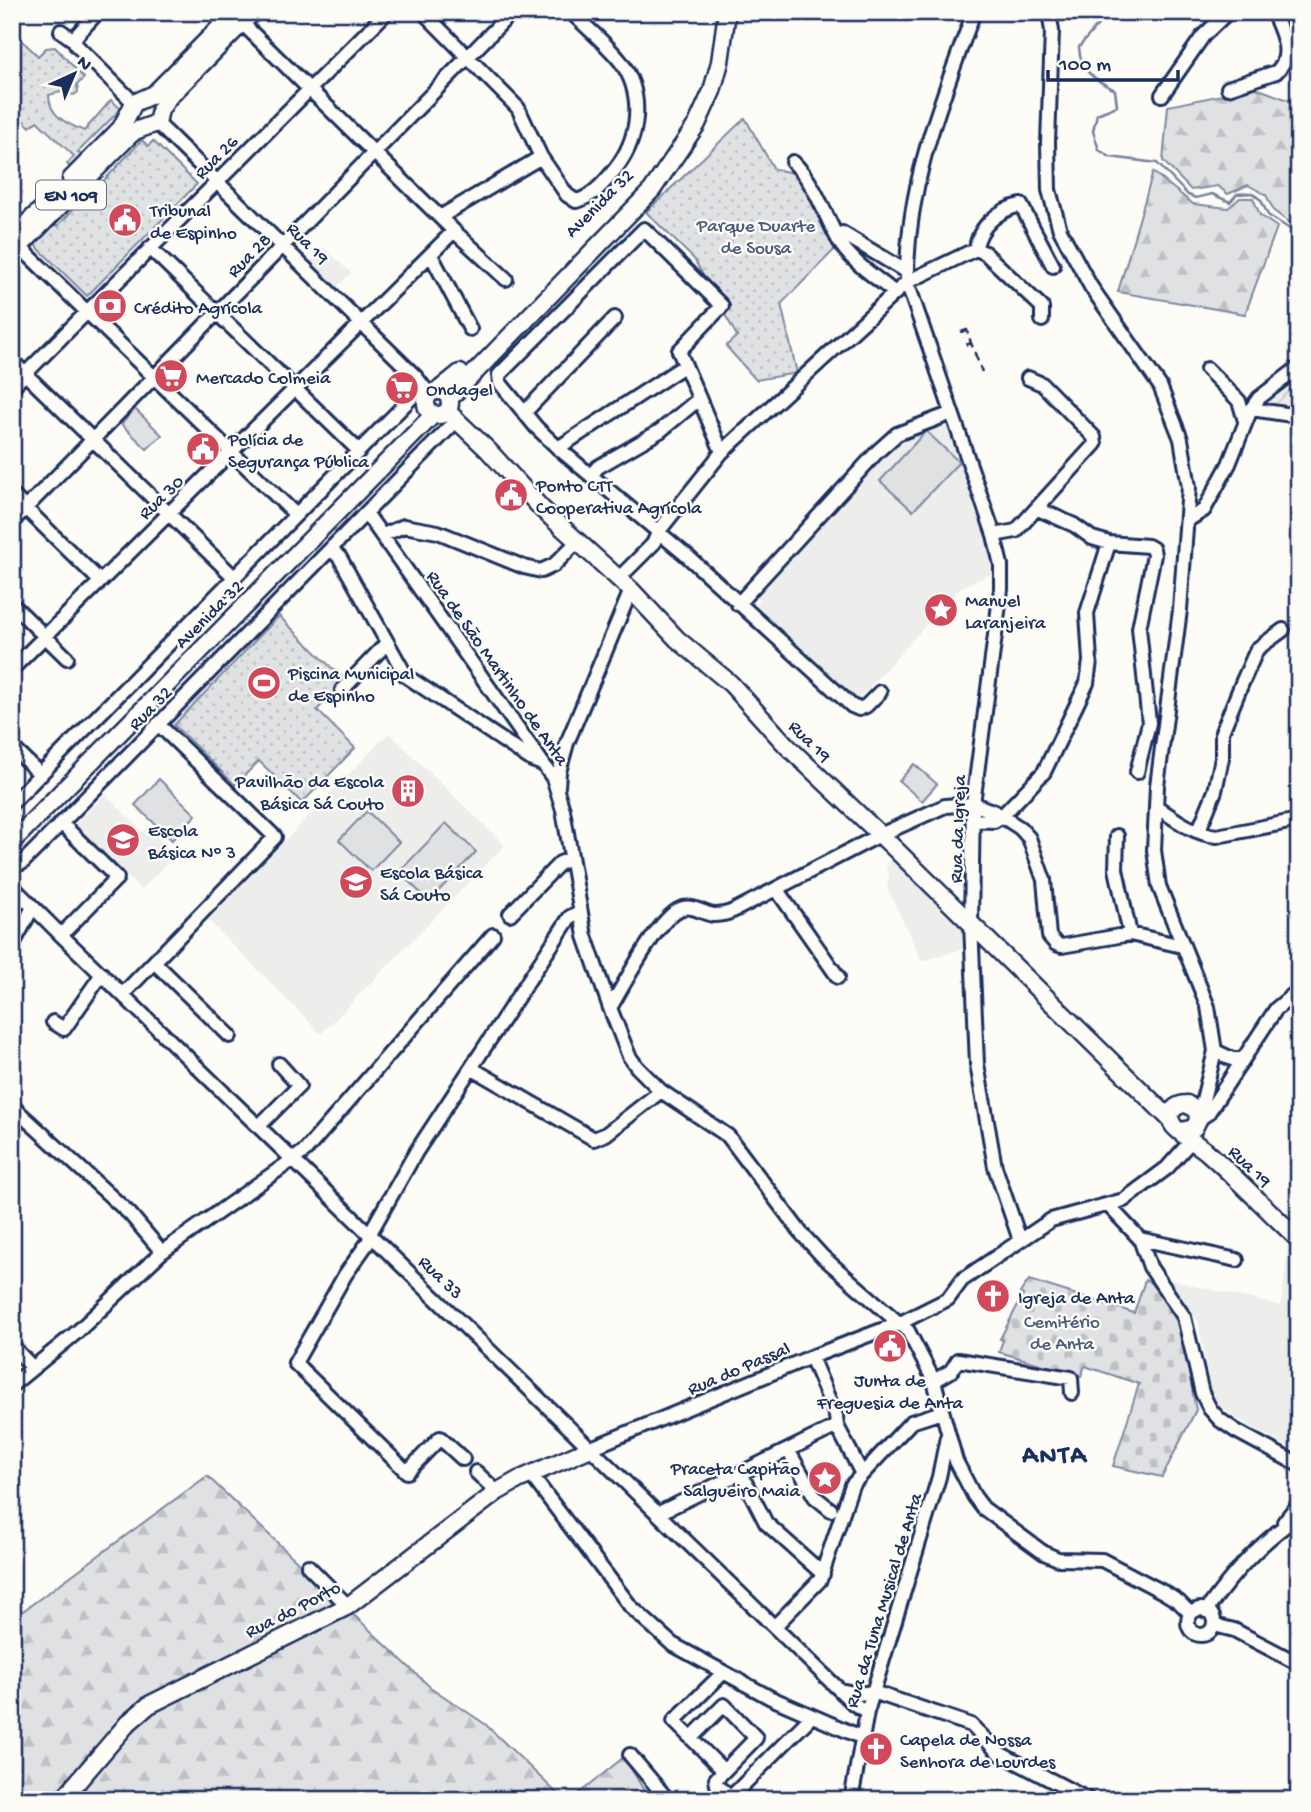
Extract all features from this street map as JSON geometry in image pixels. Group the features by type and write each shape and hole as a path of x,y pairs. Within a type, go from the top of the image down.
{"main road":[{"name":"Avenida 32","path":"12,827 652,190 697,124 712,91 720,62 727,12"},
{"name":"EN 109","path":"14,244 121,128 137,105 160,89 239,15"},
{"name":"EN 109","path":"14,244 129,136 153,120 168,98 239,15"},
{"path":"155,101 153,120 134,123 137,105 155,101"},
{"name":"Avenida 32","path":"12,842 438,403"},
{"name":"Rua 19","path":"438,403 542,509 625,584 677,639 730,684 787,746 971,923 1164,1115 1189,1124 1299,1240"},
{"name":"Rua do Porto","path":"63,1800 128,1723 149,1705 348,1606 497,1492 591,1448"}],"street":[{"path":"99,12 76,36 76,46 137,105"},
{"name":"Rua 26","path":"12,387 387,12"},
{"path":"423,12 518,108 541,157 567,195 576,201 586,199 625,156 637,117 634,84 620,62 571,12"},
{"name":"Rua 28","path":"12,522 512,12"},
{"path":"907,277 907,246 915,192 928,139 974,12"},
{"path":"901,1324 948,1298 962,1280 1051,1220 1124,1200 1153,1179 1189,1124 1203,1094 1215,1051 1208,1007 1159,886 1154,849 1157,786 1180,610 1189,487 1181,439 1160,386 1091,287 1060,230 1049,190 1052,31 1049,12"},
{"path":"1161,95 1202,36 1228,12"},
{"path":"1228,88 1276,72 1282,67 1286,58 1286,45 1273,12"},
{"path":"239,15 309,89 454,232 506,279"},
{"path":"61,31 75,41"},
{"name":"Rua 19","path":"153,120 361,323 438,403"},
{"path":"440,217 541,157"},
{"path":"793,162 802,171 822,204 840,243 854,259 895,293"},
{"path":"976,249 977,236 993,219 1007,207 1021,205 1052,266"},
{"path":"722,452 680,351 722,306 644,229 498,378 524,413 558,448 659,531 852,706 859,709 866,706 880,692"},
{"name":"Rua 30","path":"12,669 454,232"},
{"path":"842,233 907,277"},
{"path":"14,244 296,515"},
{"path":"149,248 359,451"},
{"path":"558,788 559,772 567,743 625,584 659,531 722,452 895,293 907,277 976,249 985,253 1042,307 1042,320"},
{"path":"431,255 470,329"},
{"name":"Rua da Igreja","path":"907,277 994,536 1000,565 999,612 973,804 971,923 977,1064 995,1167 1020,1240"},
{"path":"524,413 615,318"},
{"path":"12,361 235,578"},
{"path":"558,448 684,366"},
{"path":"1188,520 1204,510 1229,464 1248,415 1259,398 1299,367"},
{"path":"1207,369 1239,401 1248,415"},
{"path":"994,536 1016,531 1095,444 1094,437 1042,384 1028,378"},
{"path":"592,474 598,467 660,431 699,399"},
{"name":"Rua 32","path":"12,803 359,451 438,403"},
{"name":"Rua 32","path":"12,866 22,863 366,513 438,403"},
{"path":"738,604 878,451 897,434 953,413"},
{"path":"1248,415 1292,415"},
{"path":"12,495 100,581"},
{"path":"1038,509 1074,525 1092,538 1149,546 1153,549 1139,628 1149,723 1137,772"},
{"name":"Rua de São Martinho de Anta","path":"366,513 545,765 558,788 579,912 597,972 629,1056 661,1091 728,1136 792,1223 823,1257 908,1331 934,1381 956,1461 983,1508 1044,1553 1059,1559 1102,1560 1165,1593 1191,1614"},
{"path":"383,535 396,528 413,527 438,532 537,571 546,571 578,541"},
{"path":"972,821 994,821 1001,817 1044,772 1087,683 1090,661 1087,613 1109,542"},
{"path":"331,549 340,558 409,678 532,760 545,765"},
{"path":"12,604 67,658"},
{"path":"1199,830 1215,792 1222,758 1222,732 1242,683 1257,649 1283,629"},
{"path":"342,690 387,643"},
{"path":"123,994 275,837 158,724"},
{"path":"529,743 547,753 560,750 567,743"},
{"path":"12,747 41,775"},
{"path":"610,1008 649,942 678,910 685,907 714,915 724,914 777,890 880,835 945,806 973,804 1020,828 1034,846 1044,880 1047,928 1049,936 1056,944 1072,945 1130,934 1182,946"},
{"path":"1157,807 1187,827 1206,835 1217,836 1299,820"},
{"path":"61,823 117,878 61,935"},
{"path":"1117,836 1115,869 1130,934"},
{"path":"510,914 560,863 571,859"},
{"name":"Rua 33","path":"14,887 854,1704 867,1712"},
{"path":"777,890 838,977"},
{"path":"12,947 33,907"},
{"path":"463,1459 440,1437 407,1472 295,1363 345,1275 369,1241 370,1233 416,1152 570,917 579,912"},
{"path":"12,1385 77,1332 162,1252 284,1164 294,1160 494,935"},
{"path":"153,962 230,1036"},
{"path":"597,972 614,979 631,974"},
{"path":"53,1021 64,1029 102,974"},
{"path":"603,988 614,979"},
{"path":"1189,1124 1208,1113 1276,1009 1293,1000 1299,990"},
{"path":"1215,1051 1232,1059 1242,1059"},
{"path":"259,1126 299,1086 279,1064"},
{"path":"471,1068 594,1139 606,1134 661,1091"},
{"path":"12,1106 130,1214 162,1252"},
{"path":"1108,1205 1140,1239 1150,1267 1184,1317 1202,1394 1210,1409 1236,1431 1295,1463"},
{"path":"1140,1239 1237,1259"},
{"name":"Rua do Passal","path":"591,1448 811,1357 901,1324"},
{"path":"12,1346 33,1368"},
{"path":"811,1357 836,1416 837,1426 862,1474"},
{"path":"934,1381 951,1371 958,1360 1070,1378 1072,1393"},
{"path":"775,1626 820,1580 852,1485 911,1422 942,1412"},
{"path":"659,1513 837,1426"},
{"name":"Rua da Tuna Musical de Anta","path":"851,1800 867,1712 941,1468 948,1434"},
{"path":"788,1450 814,1497 831,1510"},
{"path":"941,1468 949,1459 956,1461"},
{"name":"Rua da Tuna Musical de Anta","path":"941,1468 963,1476"},
{"path":"476,1472 497,1492"},
{"path":"741,1474 766,1523 822,1574"},
{"path":"530,1475 639,1615 672,1644 771,1698 861,1737"},
{"path":"1277,1531 1299,1503"},
{"path":"1206,1611 1257,1547 1299,1516"},
{"path":"308,1566 348,1606"},
{"path":"1198,1610 1206,1611 1212,1616 1214,1625 1209,1632 1198,1635 1188,1626 1191,1614 1198,1610"},
{"path":"1214,1625 1234,1630 1299,1664"},
{"path":"723,1673 674,1721 724,1771"},
{"path":"840,1690 858,1694 873,1692 971,1725 999,1753 1089,1800"},
{"path":"691,1738 724,1705 757,1738 716,1779 717,1785 730,1798 812,1716"},
{"path":"630,1755 666,1800"}],"shaded area":[{"path":"324,247 351,273 336,288 309,262"},
{"path":"1299,371 1299,413 1297,410 1267,409 1262,400"},
{"path":"941,425 951,429 989,543 994,573 961,587 856,702 753,607 760,600 755,595 886,449 903,435"},
{"name":"Escola Básica Sá Couto","path":"389,733 505,845 321,1034 208,920"},
{"name":"Escola Básica Nº 3","path":"105,794 143,832 148,828 175,855 141,890 72,827"},
{"path":"892,855 966,929 966,948 922,961 887,888 889,874 886,869"},
{"path":"1288,1246 1299,1257 1299,1453 1234,1417 1218,1404 1210,1387 1198,1321 1170,1280 1281,1306"}],"green space":[{"path":"12,31 38,56 46,48 55,47 84,78 77,85 78,92 74,95 60,92 49,95 52,108 60,118 84,131 111,100 121,109 78,152 82,156 70,167 67,164 74,156 37,121 30,127 23,120 17,127 23,134 12,145"},
{"path":"1256,88 1299,104 1299,230 1274,211 1266,195 1248,185 1228,194 1218,186 1191,190 1163,161 1168,106"},
{"name":"Parque Duarte de Sousa","path":"745,118 774,169 803,175 838,246 781,304 797,373 756,380 726,346 737,336 694,259 646,212"},
{"path":"142,140 148,146 153,141 197,184 87,296 35,245 55,224 58,226 93,187 96,189"},
{"path":"1153,172 1193,204 1228,208 1240,198 1253,198 1260,215 1277,227 1245,314 1118,292"},
{"path":"135,409 162,435 147,449 121,424"},
{"path":"926,431 959,462 913,511 880,481"},
{"path":"279,616 345,681 317,710 355,748 302,803 259,761 235,785 174,725"},
{"path":"914,764 937,784 922,801 899,781"},
{"path":"159,779 196,815 172,840 135,805"},
{"path":"367,811 399,842 371,871 339,840"},
{"path":"446,823 476,852 429,901 399,872"},
{"name":"Cemitério de Anta","path":"1029,1280 1134,1313 1145,1280 1150,1282 1175,1315 1180,1325 1196,1410 1162,1477 1113,1466 1139,1384 1085,1366 1081,1376 999,1352 1003,1340 1000,1339 1023,1295 1020,1293"},
{"path":"207,1476 430,1687 485,1724 564,1800 12,1800 12,1619"},
{"path":"624,1757 650,1800 571,1800"}],"waterway":[{"path":"1102,12 1102,20 1079,47 1082,62 1090,74 1115,90 1117,106 1097,114 1093,131 1099,150 1110,157 1157,163 1188,195 1196,198 1212,194 1230,202 1237,194 1252,193 1261,200 1268,215 1299,235"}],"railway":[{"path":"961,332 967,330 971,343"},
{"path":"966,345 971,343 982,372"}],"place":[{"name":"Tribunal de Espinho","path":"125,220"},
{"name":"Crédito Agrícola","path":"110,306"},
{"name":"Mercado Colmeia","path":"171,376"},
{"name":"Ondagel","path":"402,388"},
{"name":"Polícia de Segurança Pública","path":"203,449"},
{"name":"Ponto CTT Cooperativa Agrícola","path":"511,495"},
{"name":"Manuel Laranjeira","path":"941,610"},
{"name":"Piscina Municipal de Espinho","path":"264,683"},
{"name":"Pavilhão da Escola Básica Sá Couto","path":"408,791"},
{"name":"Escola Básica Nº 3","path":"123,840"},
{"name":"Escola Básica Sá Couto","path":"356,882"},
{"name":"Igreja de Anta","path":"993,1296"},
{"name":"Junta de Freguesia de Anta","path":"890,1346"},
{"name":"Praceta Capitão Salgueiro Maia","path":"825,1478"},
{"name":"Capela de Nossa Senhora de Lourdes","path":"876,1749"}],"district":[{"name":"ANTA","path":"1055,1453"}]}
